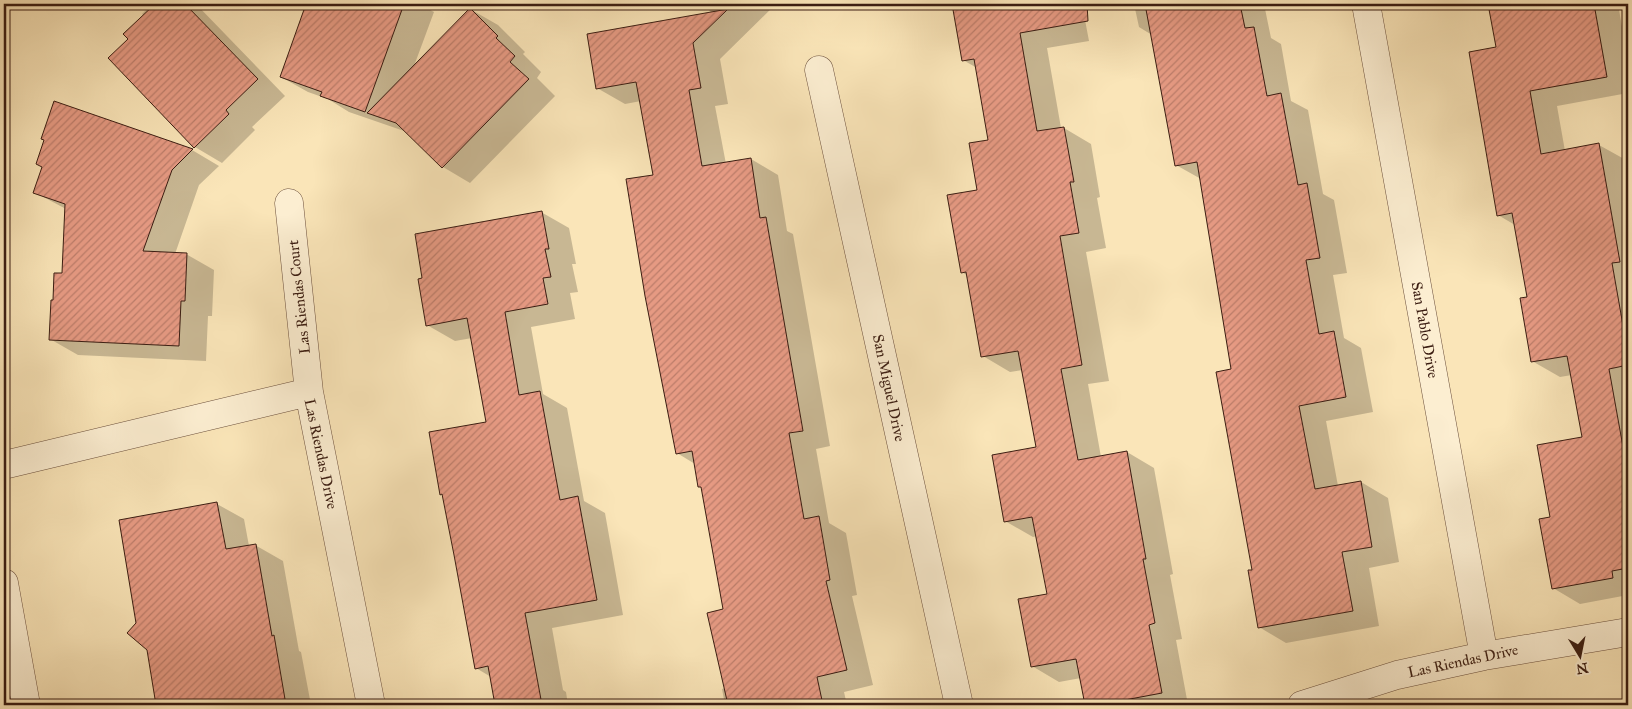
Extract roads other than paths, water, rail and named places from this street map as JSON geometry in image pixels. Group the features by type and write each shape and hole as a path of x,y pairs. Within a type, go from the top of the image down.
{"street":[{"name":"San Pablo Drive","path":"1366,4 1484,656"},
{"name":"San Miguel Drive","path":"819,70 959,705"},
{"name":"Las Riendas Court","path":"289,203 308,392"},
{"name":"Las Riendas Drive","path":"4,465 308,392 371,705"},
{"path":"4,583 26,705"},
{"name":"Las Riendas Drive","path":"1302,705 1397,675 1484,656 1628,632"}]}
